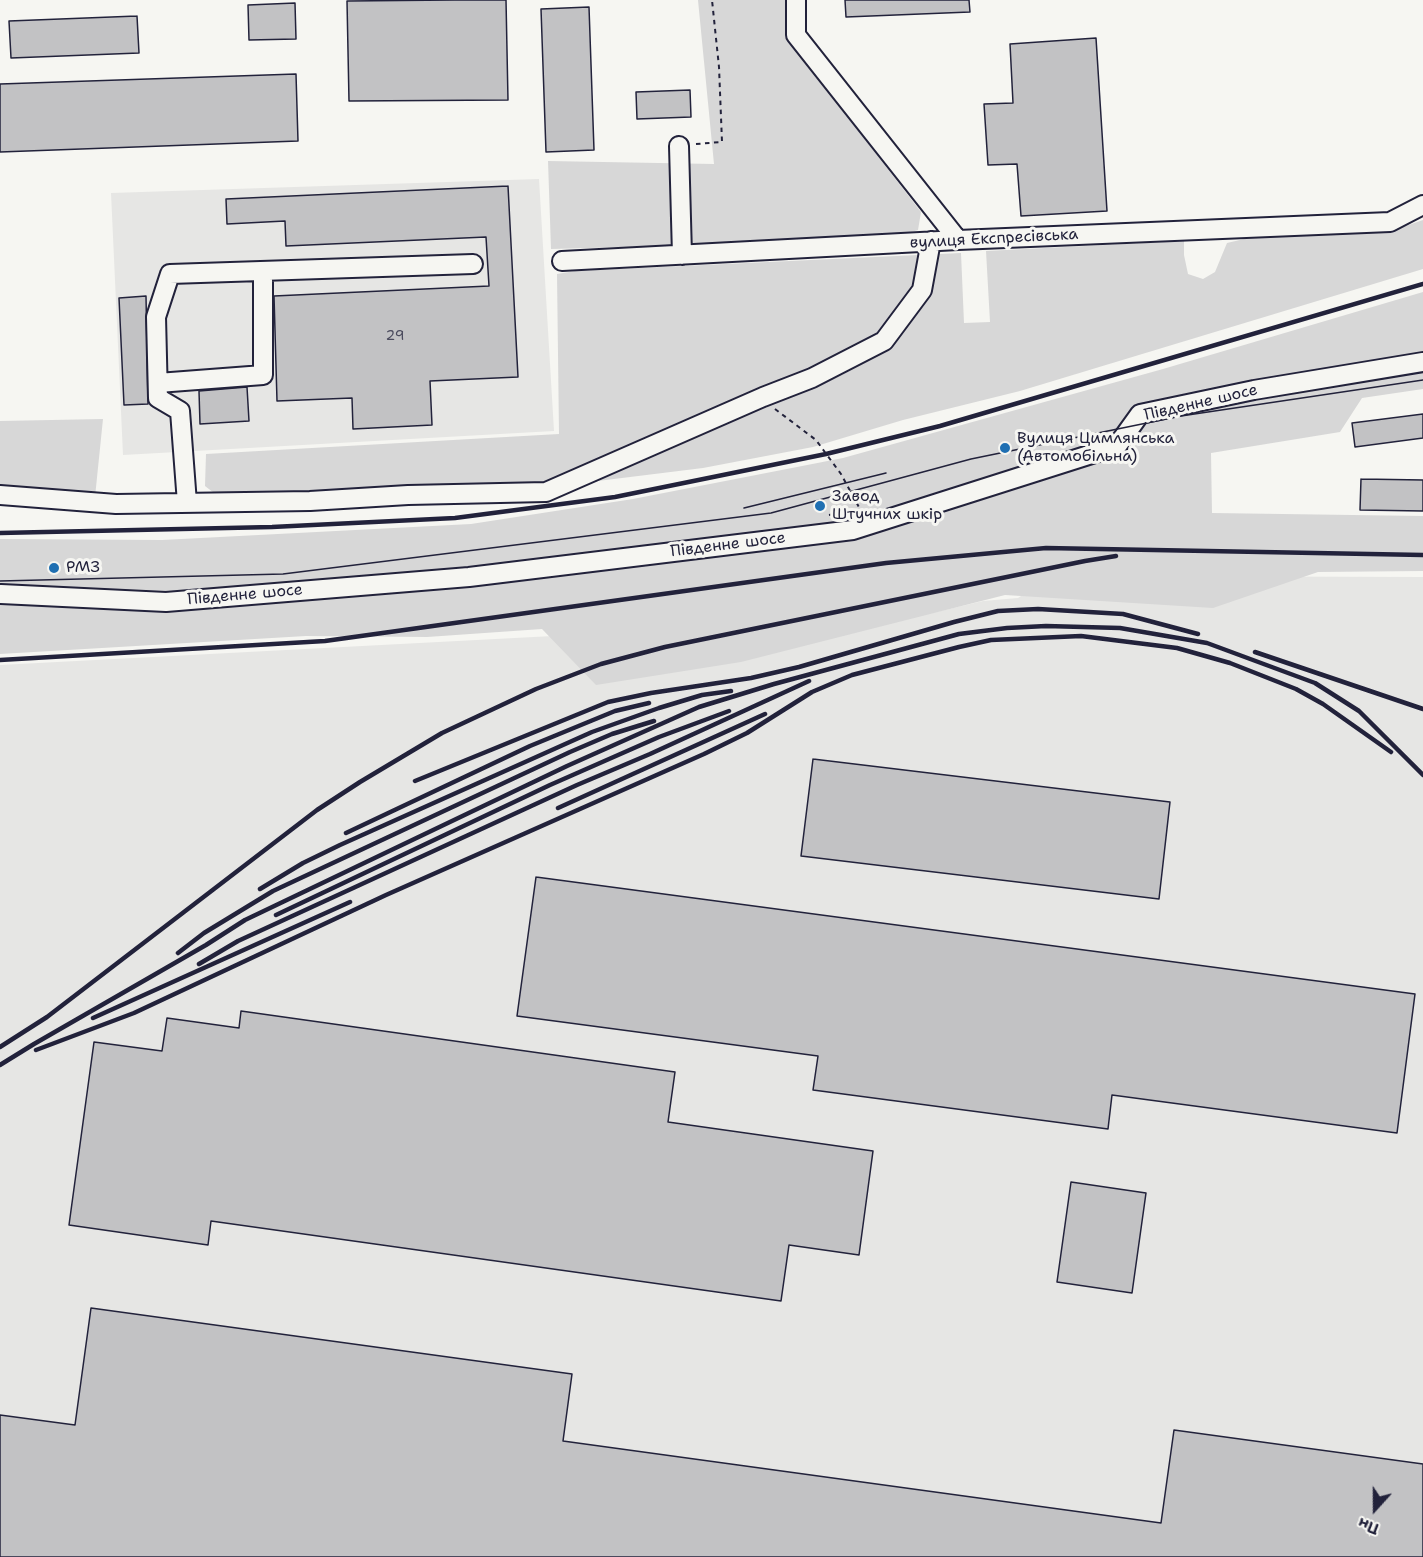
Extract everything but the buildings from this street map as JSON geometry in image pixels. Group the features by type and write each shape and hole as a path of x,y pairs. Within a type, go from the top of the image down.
{"street":[{"path":"796,0 796,35 958,240"},
{"path":"679,146 682,255"},
{"name":"вулиця Експресівська","path":"562,261 931,241 1390,222 1423,206"},
{"path":"0,495 116,504 310,501 408,495 546,492 763,397 812,378 884,341 922,291 931,241"},
{"path":"187,503 180,411 158,398 156,317 170,274 473,264"},
{"path":"158,383 263,375 263,272"},
{"name":"Південне шосе","path":"1,594 166,602 469,577 853,530 1117,446 1140,414 1254,390 1423,362"}],"path":[{"path":"679,146 722,142 712,0"},
{"path":"763,397 783,417 816,440 841,474 860,508"}],"shaded area":[{"path":"698,0 790,0 789,41 921,212 918,230 901,235 705,245 551,249 548,161 714,164"},
{"path":"539,179 554,431 123,455 111,193"},
{"path":"1423,220 1423,269 1020,391 903,420 813,447 703,468 541,488 214,493 205,486 206,454 559,434 557,274 575,271 961,253 964,323 990,322 986,251 1184,241 1188,274 1203,279 1215,272 1227,243 1257,236 1397,229"},
{"path":"1423,292 1423,389 1362,398 1340,432 1211,453 1212,513 1423,516 1423,571 1318,572 1213,608 1005,595 741,662 596,685 542,629 427,637 306,636 0,654 0,539 162,540 471,524 633,499 843,458 1163,369"},
{"path":"103,419 95,497 0,505 0,421"},
{"path":"1102,576 1423,577 1423,1557 0,1557 0,665 915,617 983,601 1018,598 1035,587"}],"tram line":[{"path":"0,581 283,574 771,513 971,459 1181,416 1423,380"},
{"path":"744,508 886,473"}],"railway":[{"path":"0,533 272,527 455,518 615,497 826,454 940,426 1423,284"},
{"path":"0,660 325,641 886,563 1046,548 1423,555"},
{"path":"0,1047 47,1017 317,810 442,733 536,689 601,664 665,647 1116,556"},
{"path":"415,781 608,702 751,678 799,667 998,611 1038,609 1123,614 1198,634"},
{"path":"0,1065 245,920 567,766 699,707 774,684 959,634 1046,626 1120,628 1207,643 1315,683 1359,711 1423,775"},
{"path":"36,1050 134,1013 386,895 704,754 747,733 812,692 852,675 959,647 991,640 1081,636 1177,648 1230,663 1296,689 1323,704 1391,752"},
{"path":"1255,652 1423,709"},
{"path":"199,964 238,941 809,681"},
{"path":"260,889 303,863 340,845 592,732 702,695 731,691"},
{"path":"346,833 530,746 615,711 649,703"},
{"path":"276,915 550,785 659,737 729,711"},
{"path":"558,808 765,714"},
{"path":"178,953 204,933 273,891 570,752 612,734 654,721"},
{"path":"93,1018 350,902"}],"place":[{"name":"Вулиця Цимлянська (Автомобільна)","path":"1005,448"},
{"name":"Завод Штучних шкір","path":"820,506"},
{"name":"РМЗ","path":"54,568"}]}
